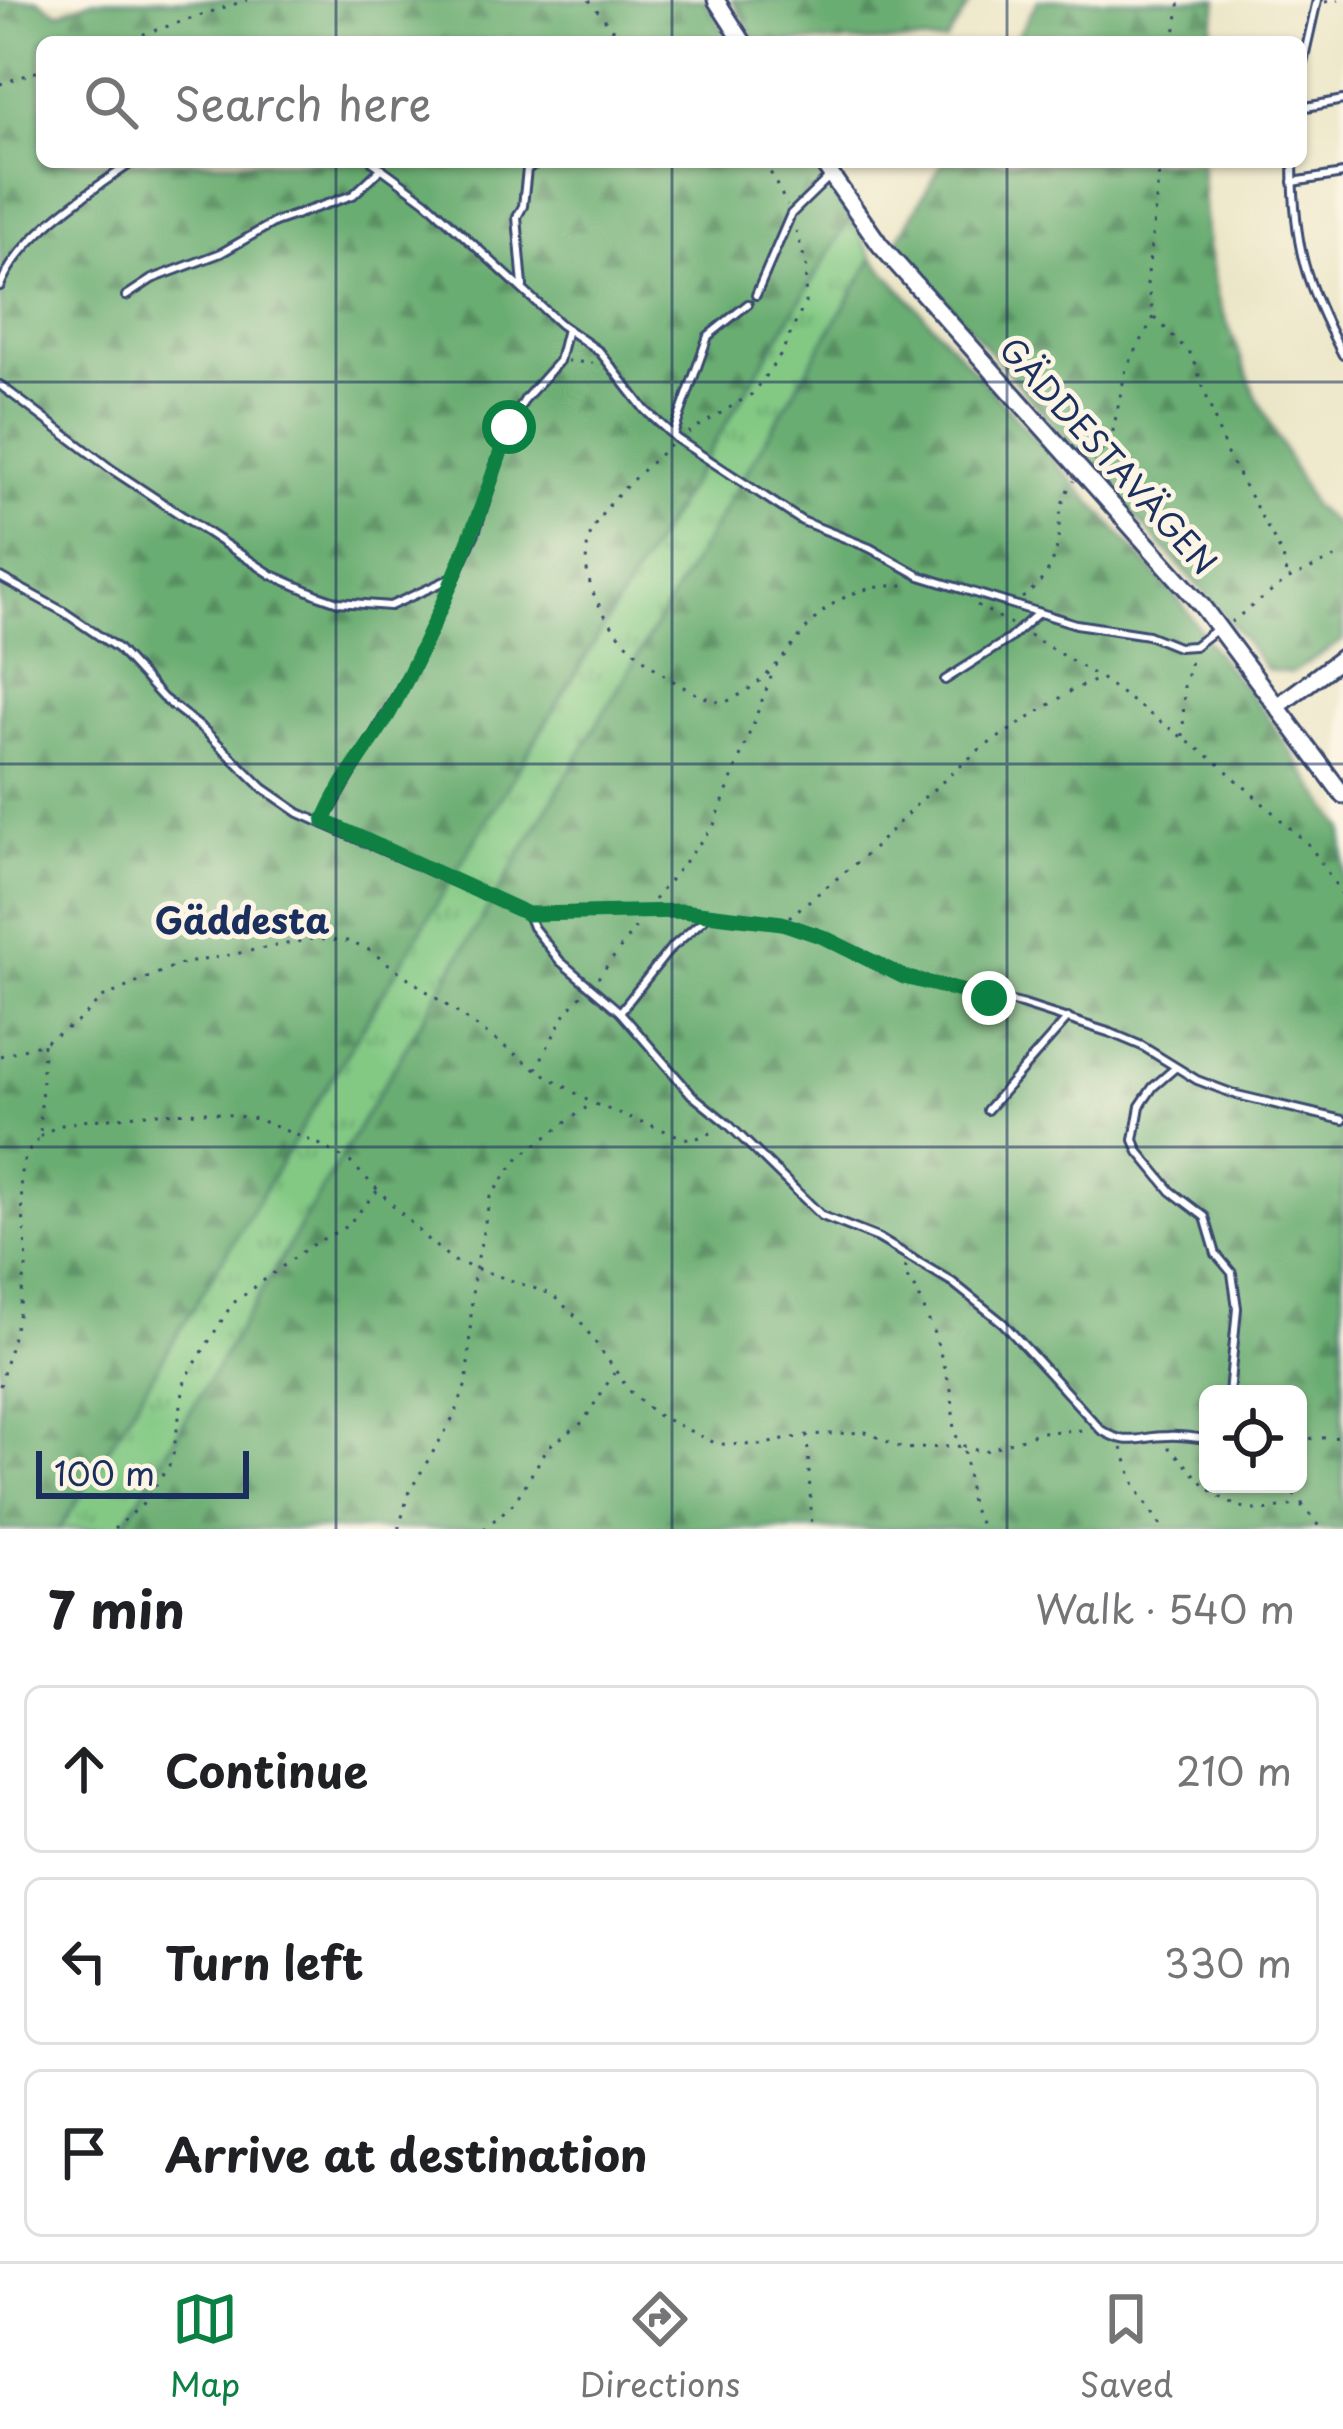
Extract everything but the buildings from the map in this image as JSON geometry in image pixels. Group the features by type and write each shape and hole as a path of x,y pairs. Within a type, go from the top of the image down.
{"street":[{"path":"716,0 737,36"},
{"name":"GÄDDESTAVÄGEN","path":"826,169 880,245 1218,627 1343,795"},
{"path":"1278,706 1343,657"}],"lane":[{"path":"1307,44 1317,0"},
{"path":"1307,106 1343,100"},
{"path":"0,286 69,206 124,168"},
{"path":"126,296 152,279 221,253 275,222 353,195 382,168 613,366 645,410 675,437 802,521 870,548 920,576 1076,624 1148,635 1178,647 1198,644 1218,627"},
{"path":"524,290 517,217 529,168"},
{"path":"1293,168 1300,261 1343,356"},
{"path":"756,295 791,214 826,169"},
{"path":"1293,182 1343,174"},
{"path":"675,437 708,336 748,304"},
{"path":"324,821 387,716 456,576 516,412 560,361 568,329"},
{"path":"0,385 111,469 272,575 318,596 390,606 456,576"},
{"path":"0,577 117,648 163,698 203,729 263,788 299,813 528,914 712,913 782,923 823,937 904,977 1068,1018 1142,1046 1175,1068 1237,1095 1343,1120"},
{"path":"945,680 1038,613"},
{"path":"620,1012 670,949 712,913"},
{"path":"528,914 544,942 620,1012 692,1095 822,1216 878,1238 952,1282 1003,1324 1101,1430 1120,1440 1166,1435 1199,1438"},
{"path":"987,1110 1068,1018"},
{"path":"1175,1068 1140,1106 1134,1140 1171,1191 1205,1216 1216,1254 1232,1273 1238,1308 1230,1385"}],"path":[{"path":"138,36 247,0"},
{"path":"589,0 618,36"},
{"path":"1175,36 1180,0"},
{"path":"0,84 36,72"},
{"path":"768,168 791,214 806,264 805,303 780,356 752,394 675,437 596,524 585,563 592,592 634,650 680,688 723,704 773,670"},
{"path":"1159,168 1147,283 1154,317 1192,355 1214,423 1283,556 1287,580"},
{"path":"1010,606 1039,586 1052,567 1068,488 1111,440 1126,369 1154,317"},
{"path":"560,361 613,366"},
{"path":"1218,627 1287,580 1343,554"},
{"path":"536,1070 566,1012 714,825 773,670 816,615 838,598 867,587 908,584 929,588"},
{"path":"963,599 1100,678 1220,764 1310,847 1343,896"},
{"path":"1183,737 1184,686 1198,644"},
{"path":"782,923 871,851 979,750 1071,691 1100,678"},
{"path":"0,1056 43,1043 77,1022 102,998 177,965 312,939 347,940 592,1103 684,1138 708,1136 728,1125"},
{"path":"40,1137 43,1043"},
{"path":"399,1529 409,1494 454,1415 467,1381 475,1269 490,1197 519,1157 592,1103"},
{"path":"0,1386 28,1262 20,1177 25,1156 40,1137 57,1126 210,1112 257,1119 350,1162 441,1252 465,1267 551,1294 578,1318 615,1372 655,1414 717,1444 866,1432 904,1449 964,1446 982,1452 1040,1432 1101,1430"},
{"path":"114,1529 142,1504 172,1461 185,1380 232,1304 310,1246 346,1226 377,1191"},
{"path":"907,1259 905,1275 916,1289 935,1336 952,1393 954,1433 964,1446 968,1493 983,1529"},
{"path":"484,1529 514,1503 548,1448 583,1422 615,1372"},
{"path":"807,1435 812,1529"},
{"path":"1307,1439 1343,1437"},
{"path":"1120,1440 1136,1488 1163,1529"},
{"path":"1144,1440 1165,1444 1203,1487 1251,1510 1304,1506 1322,1529"},
{"path":"1293,1493 1322,1529"}],"green space":[{"path":"0,0 38,0 59,13 93,0 705,0 726,36 36,36 36,168 815,168 850,218 60,1529 0,1529"},
{"path":"732,0 972,0 950,36 753,36"},
{"path":"1038,0 1218,0 1210,36 1017,36"},
{"path":"940,168 1201,168 1217,296 1254,392 1313,506 1343,532 1343,640 1292,673 1267,670 1222,612 896,243"},
{"path":"850,218 873,258 121,1529 60,1529"},
{"path":"873,258 1180,601 1265,713 1343,829 1343,1529 121,1529"}],"district":[{"name":"Gäddesta","path":"242,921"}],"route":[{"path":"509,427 475,533 416,662 324,821 528,914 682,911 782,923 823,937 904,977 989,998"}]}
